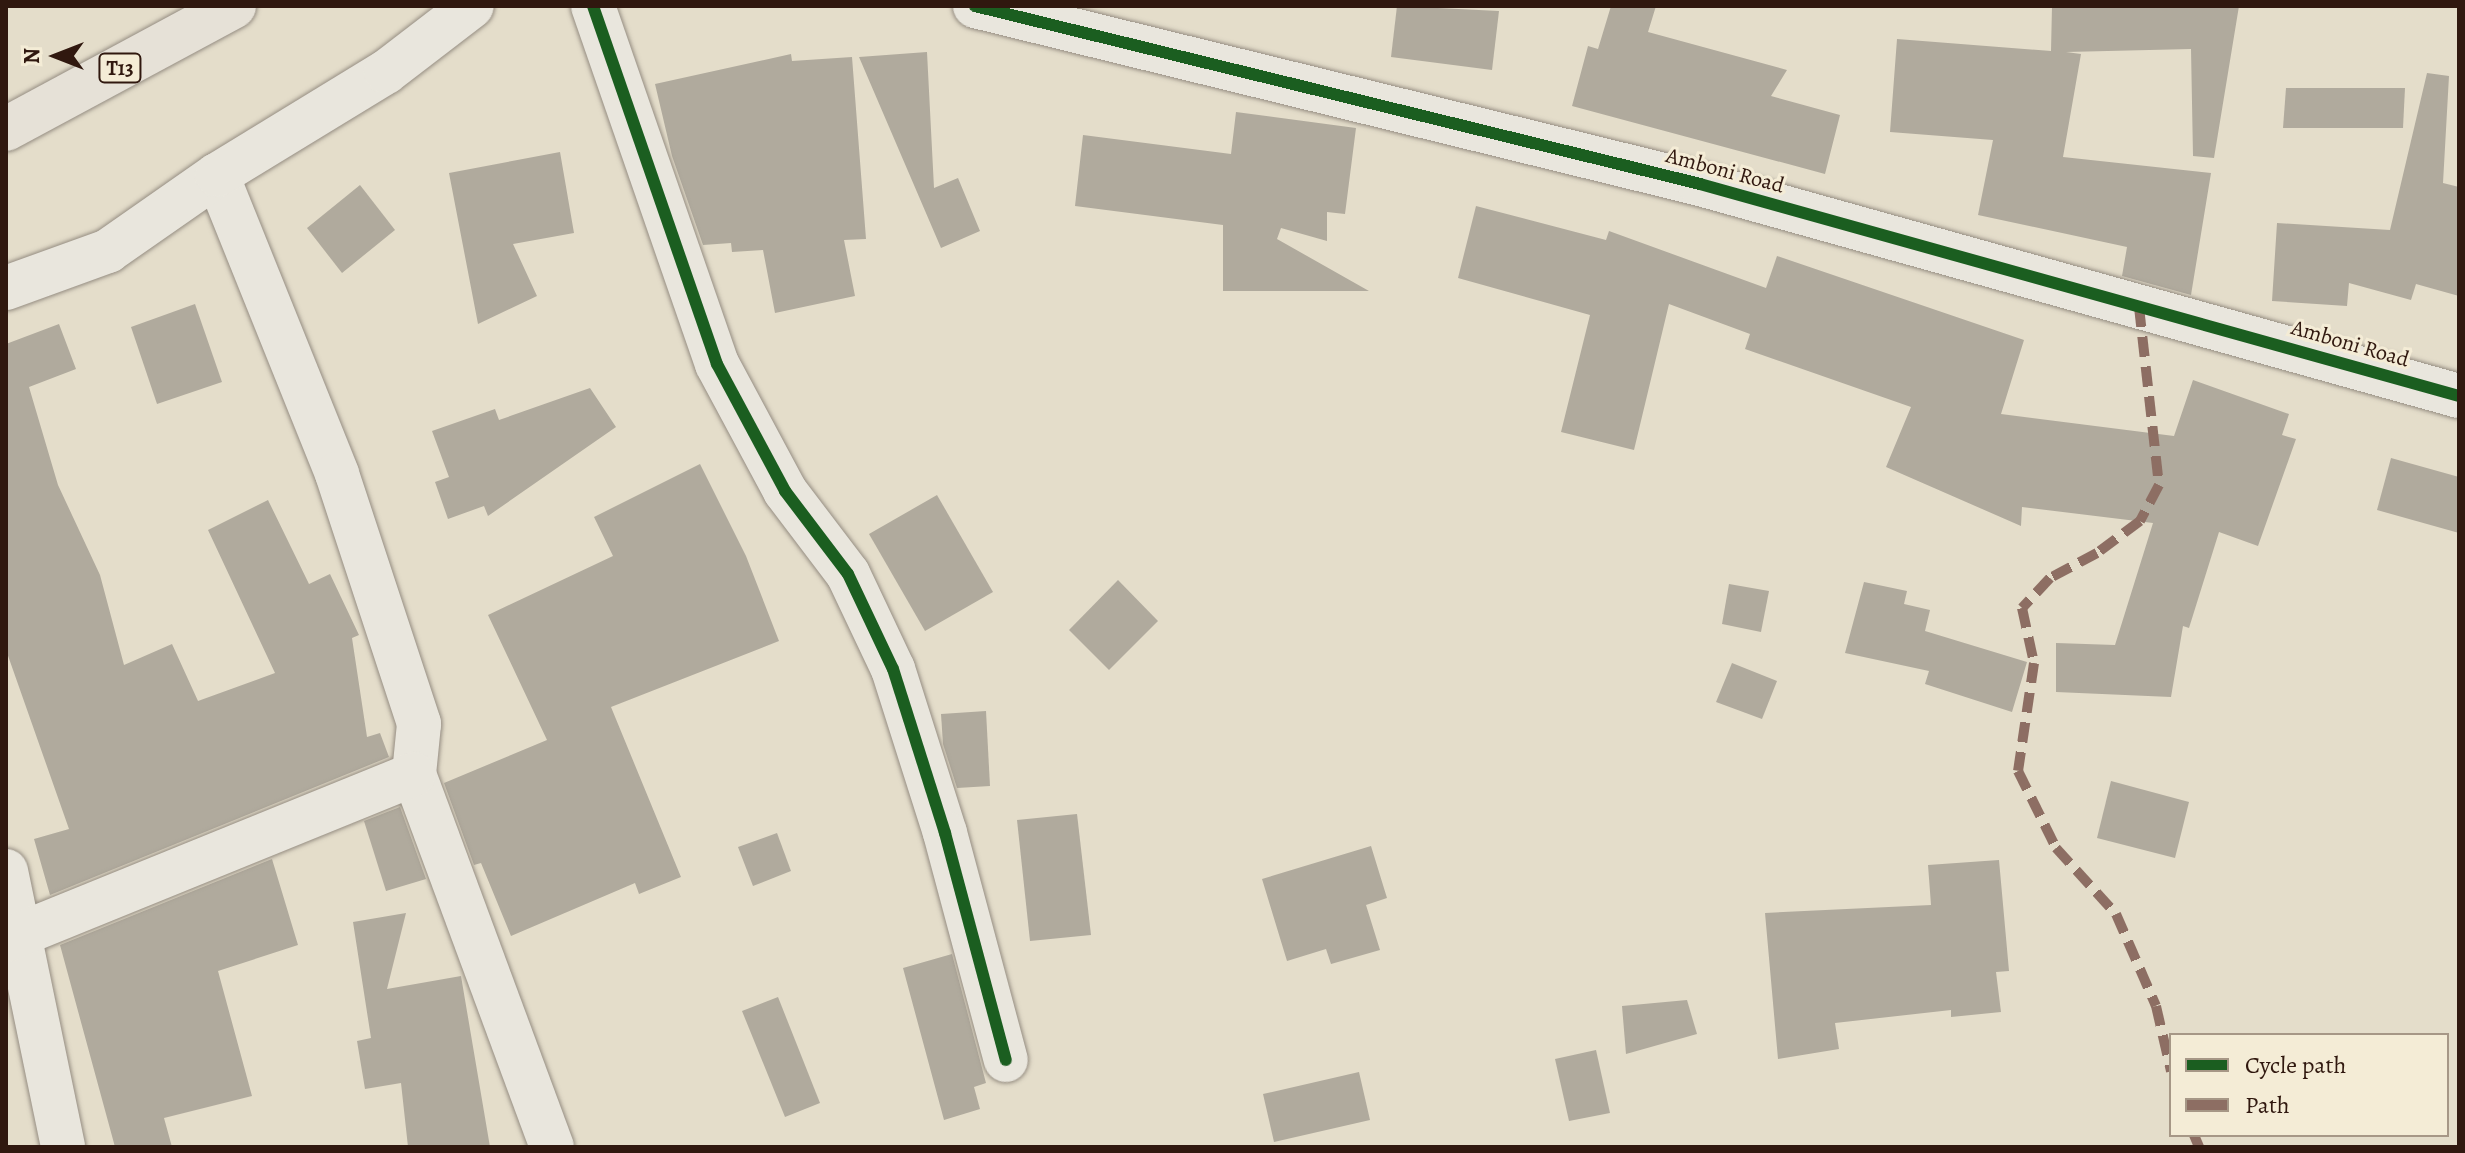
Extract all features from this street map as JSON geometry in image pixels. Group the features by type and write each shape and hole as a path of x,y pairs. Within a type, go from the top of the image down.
{"highway":[{"name":"T13","path":"6,129 234,6"}],"street":[{"path":"6,288 108,251 217,175 386,72 472,6"},
{"path":"593,6 717,364 785,491 848,574 893,669 945,833 1006,1060"},
{"name":"Amboni Road","path":"975,6 1700,184 2459,396"},
{"path":"217,175 337,474 419,724 414,774 552,1147"},
{"path":"14,936 414,774"},
{"path":"6,871 14,936 63,1147"}],"building":[{"path":"1397,6 1499,11 1492,70 1391,57"},
{"path":"1611,6 1656,6 1648,32 1787,70 1771,96 1840,115 1825,174 1572,106 1588,46 1598,49"},
{"path":"2052,6 2239,6 2214,158 2193,156 2191,49 2066,52 2081,54 2063,157 2211,173 2191,295 2122,276 2127,247 1978,215 1993,140 1890,132 1897,39 2051,51"},
{"path":"927,52 934,188 958,178 980,231 941,248 859,57"},
{"path":"791,54 792,61 852,57 866,239 844,240 855,296 775,313 763,250 732,252 731,243 703,245 672,156 655,84"},
{"path":"2427,73 2449,76 2443,183 2459,187 2459,296 2416,284 2411,300 2349,283 2347,306 2272,301 2277,223 2390,230"},
{"path":"2286,88 2405,88 2403,128 2283,128"},
{"path":"1236,112 1356,128 1345,214 1327,212 1327,241 1281,228 1277,239 1369,291 1223,291 1223,225 1075,206 1083,135 1231,154"},
{"path":"560,152 574,233 513,244 537,296 478,324 449,173"},
{"path":"360,185 395,230 342,273 307,228"},
{"path":"1476,206 1606,240 1609,231 1766,288 1777,256 2024,340 2001,414 2174,436 2193,380 2289,414 2282,435 2296,439 2258,546 2219,532 2189,628 2183,626 2171,697 2056,692 2056,643 2115,645 2153,523 2022,507 2021,526 1886,467 1911,407 1745,349 1750,334 1669,304 1634,450 1561,432 1590,315 1458,278"},
{"path":"195,304 222,382 157,404 131,327"},
{"path":"59,324 76,369 29,387 58,485 100,575 124,665 172,644 198,701 275,673 208,530 268,500 309,584 330,574 359,635 352,638 367,737 380,733 389,757 50,895 34,839 69,829 6,650 6,344"},
{"path":"590,388 616,427 488,516 484,506 448,519 435,482 449,477 432,431 495,409 499,420"},
{"path":"2391,458 2459,477 2459,533 2377,510"},
{"path":"700,464 746,556 779,641 611,707 681,877 639,894 635,883 511,936 481,863 474,865 444,783 547,740 488,615 613,556 594,517"},
{"path":"937,495 993,592 925,631 869,534"},
{"path":"1118,580 1158,621 1109,670 1069,630"},
{"path":"1864,582 1907,591 1904,604 1930,610 1925,631 2027,662 2012,712 1925,684 1929,671 1845,653"},
{"path":"1729,584 1769,591 1761,632 1722,624"},
{"path":"1732,663 1777,681 1762,719 1716,702"},
{"path":"986,711 990,786 957,788 943,744 941,714"},
{"path":"2111,781 2189,802 2175,858 2097,838"},
{"path":"400,807 426,879 386,891 364,821"},
{"path":"1077,814 1091,935 1030,941 1017,820"},
{"path":"777,833 791,871 753,886 738,847"},
{"path":"1371,846 1387,898 1366,905 1380,950 1331,964 1326,949 1287,961 1262,879"},
{"path":"272,859 298,945 218,971 252,1096 164,1118 172,1147 115,1147 60,945"},
{"path":"1999,860 2009,971 1996,972 2001,1012 1951,1017 1951,1010 1835,1023 1839,1049 1778,1059 1765,913 1931,905 1928,865"},
{"path":"406,913 387,989 461,976 490,1147 408,1147 401,1083 365,1089 357,1041 371,1038 353,922"},
{"path":"952,954 986,1083 974,1087 980,1109 944,1120 903,968"},
{"path":"778,997 820,1103 785,1117 742,1011"},
{"path":"1687,1000 1697,1034 1626,1054 1622,1006"},
{"path":"1596,1050 1610,1113 1569,1121 1555,1059"},
{"path":"1359,1072 1370,1120 1274,1142 1263,1094"}],"marked path":[{"path":"2139,307 2159,485 2140,521 2097,553 2050,578 2022,608 2034,663 2018,771 2056,848 2116,914 2156,1006 2169,1062"},
{"path":"2195,1137 2199,1147"}],"cycle path":[{"path":"593,6 717,364 785,491 848,574 893,669 945,833 1006,1060"},
{"path":"975,6 1700,184 2459,396"}]}
